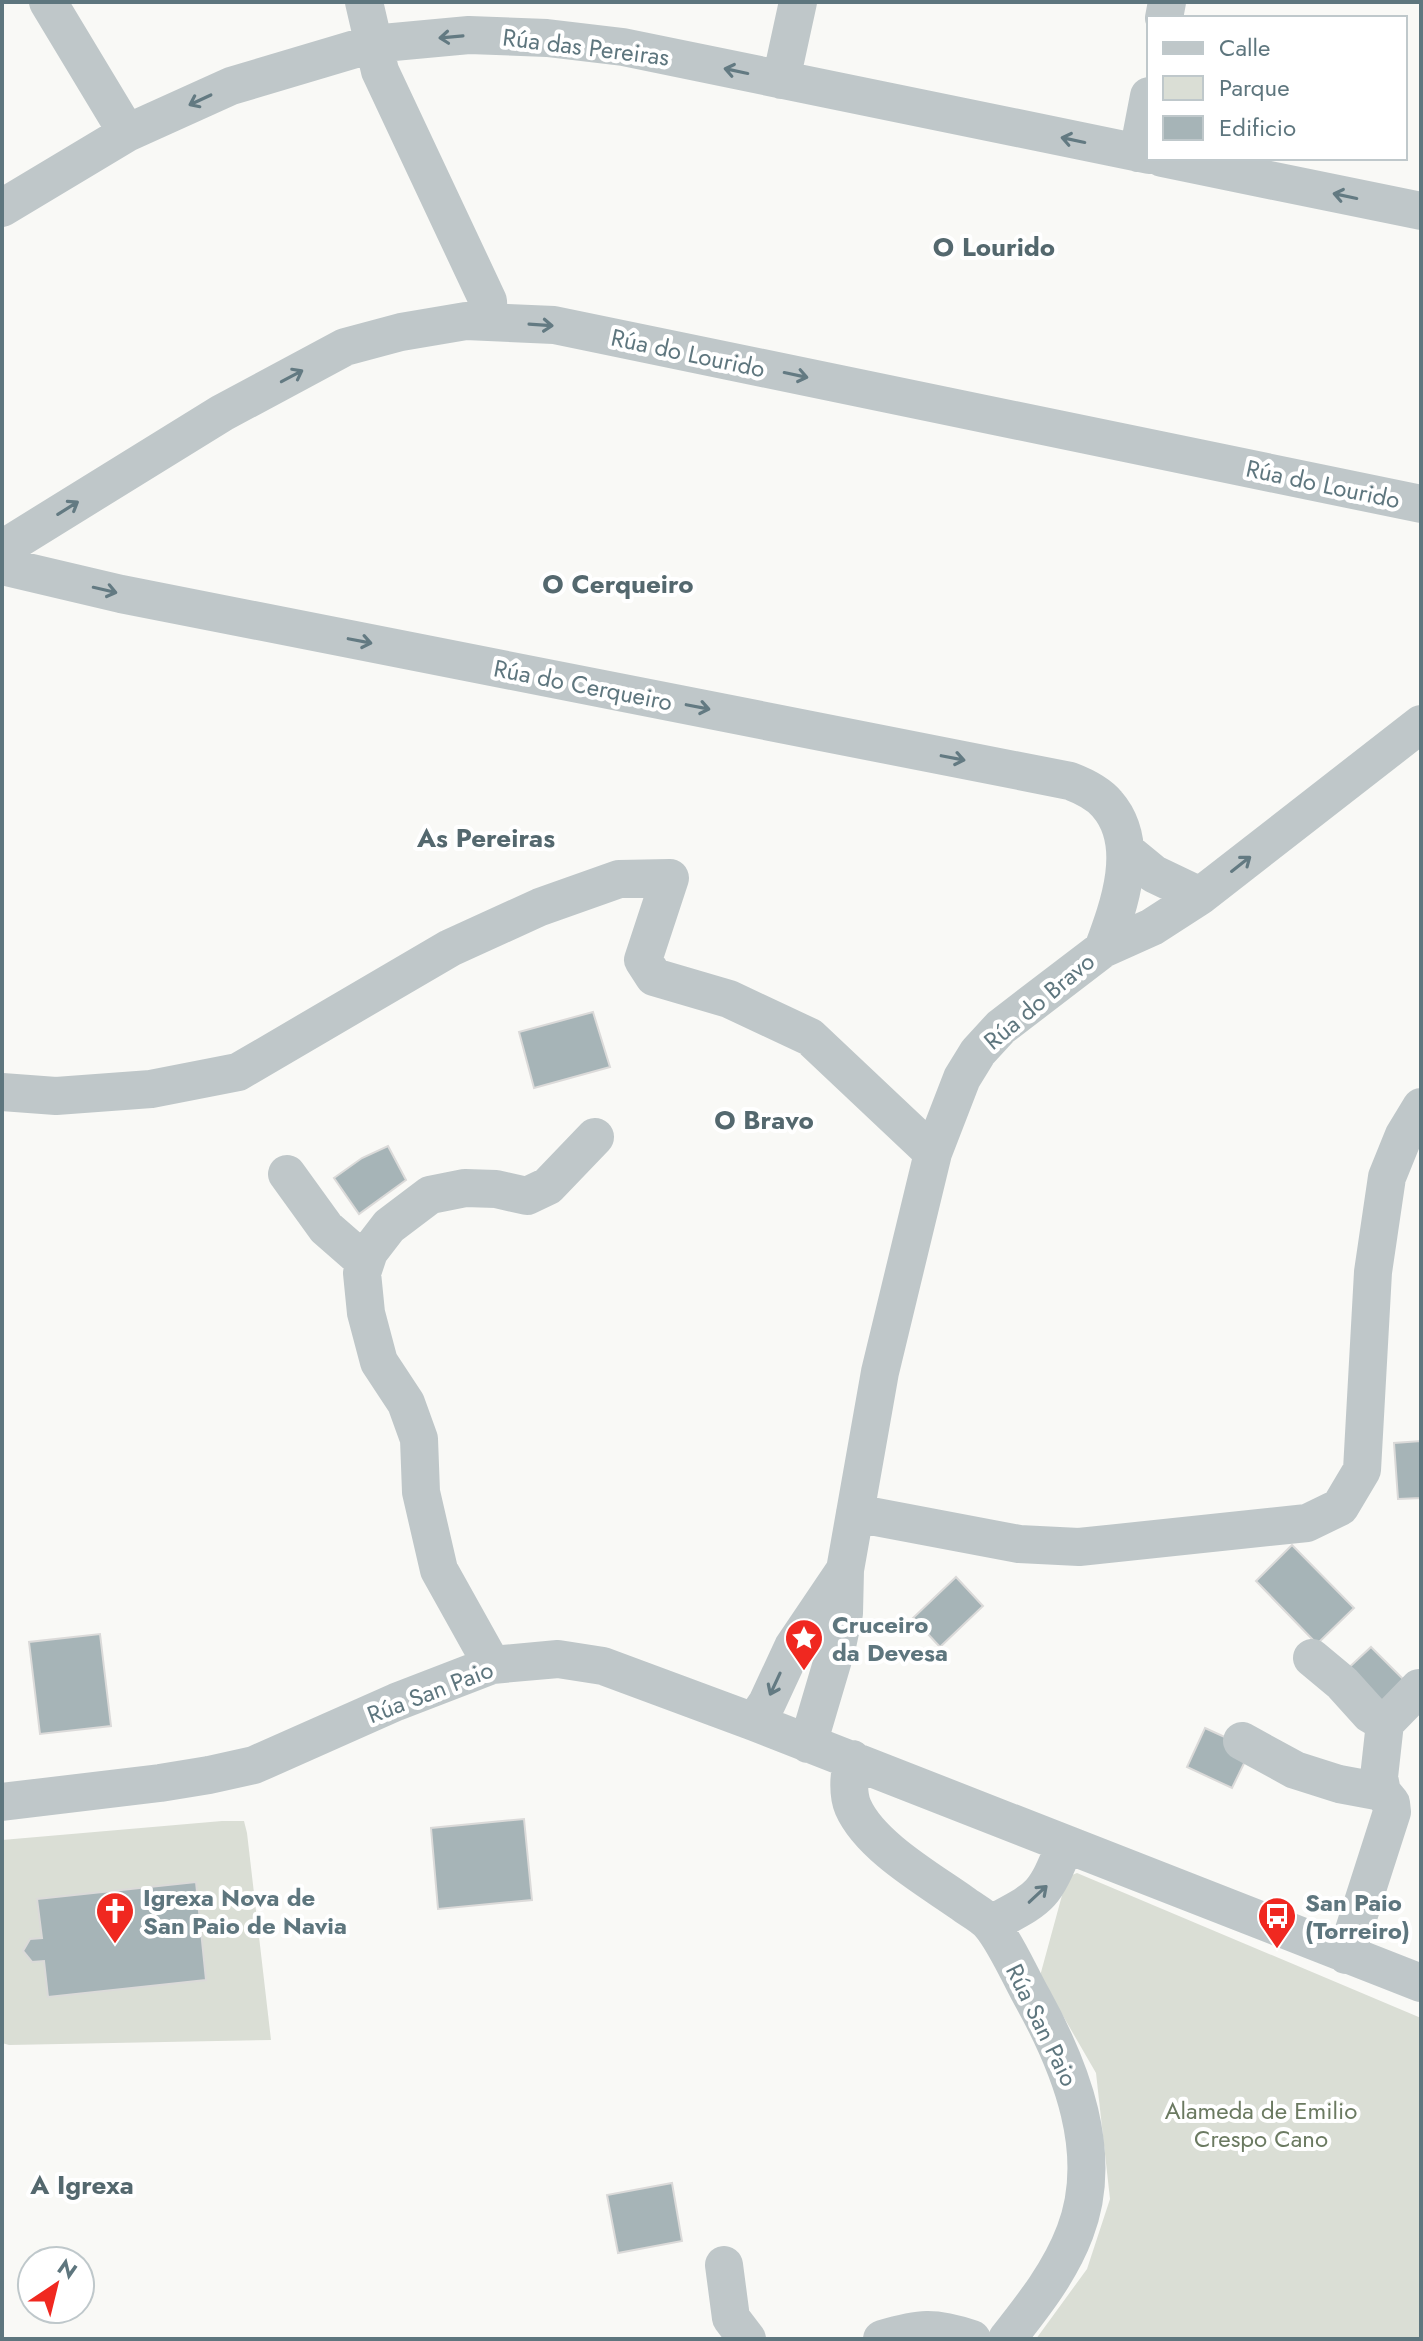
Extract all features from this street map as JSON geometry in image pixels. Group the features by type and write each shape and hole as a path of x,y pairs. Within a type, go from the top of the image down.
{"street":[{"path":"48,2 127,133"},
{"path":"364,2 380,71 488,301 489,322"},
{"path":"781,80 798,2"},
{"name":"Rúa das Pereiras","path":"2,208 127,133 231,86 372,44 469,35 547,38 623,47 1147,154"},
{"name":"Rúa das Pereiras","path":"1174,160 1421,211"},
{"name":"Rúa do Lourido","path":"2,549 222,413 345,347 466,321 554,325 1421,504"},
{"name":"Rúa do Cerqueiro","path":"2,566 121,594 1070,781 1090,790 1108,804 1120,827 1126,851 1122,890 1103,949"},
{"name":"Rúa do Bravo","path":"808,1744 844,1613 845,1570 880,1372 933,1153 962,1078 978,1052 1001,1027 1103,949 1152,927 1200,896 1421,724"},
{"path":"1126,851 1154,874 1200,896"},
{"path":"2,1092 56,1096 151,1089 238,1072 450,948 540,907 619,879 670,878 643,960 654,977 729,999 810,1037 933,1153"},
{"path":"855,1513 1019,1544 1079,1547 1307,1523 1340,1507 1362,1470 1373,1272 1387,1177 1404,1135 1421,1107"},
{"path":"492,1665 439,1570 421,1492 419,1439 406,1403 379,1362 366,1313 362,1273 369,1252 389,1226 430,1195 465,1188 496,1189 527,1196 548,1186 595,1137"},
{"path":"287,1174 326,1228 365,1262"},
{"name":"Rúa do Bravo","path":"754,1722 767,1703 793,1647 845,1570"},
{"path":"1312,1658 1342,1683 1370,1714 1385,1723"},
{"name":"Rúa San Paio","path":"2,1802 172,1781 254,1765 396,1702 492,1665 558,1659 603,1666 754,1722 1421,1983"},
{"path":"1346,1955 1392,1812 1391,1803 1382,1792 1379,1777 1385,1723 1419,1688"},
{"path":"1242,1741 1295,1770 1339,1784 1382,1792"},
{"name":"Rúa San Paio","path":"852,1759 848,1780 852,1805 863,1825 903,1860 991,1924 1042,2016 1068,2073 1080,2110 1086,2153 1084,2195 1076,2230 1058,2268 1007,2339"},
{"path":"991,1924 1035,1899 1045,1889 1065,1845"},
{"path":"724,2265 731,2318 747,2339"},
{"path":"882,2339 919,2328 947,2331 972,2339"}],"green space":[{"path":"244,1821 247,1833 271,2040 2,2043 2,1840"},
{"name":"Alameda de Emilio Crespo Cano","path":"1077,1873 1421,2018 1421,2339 1036,2339 1087,2269 1110,2199 1096,2073 1040,1976 1067,1877"}],"building":[{"path":"593,1012 610,1067 534,1088 519,1032"},
{"path":"388,1146 406,1180 359,1214 334,1178 362,1158"},
{"path":"1421,1441 1421,1498 1398,1499 1394,1443"},
{"path":"1292,1545 1354,1608 1317,1644 1256,1581"},
{"path":"956,1577 983,1606 940,1647 913,1618"},
{"path":"100,1634 111,1726 40,1734 29,1642"},
{"path":"1371,1647 1408,1684 1379,1711 1342,1674"},
{"path":"1205,1728 1251,1749 1232,1788 1187,1767"},
{"path":"524,1819 532,1900 438,1909 431,1828"},
{"name":"Igrexa Nova de San Paio de Navia","path":"196,1882 206,1980 48,1997 44,1961 32,1962 23,1951 30,1939 42,1938 37,1899"},
{"path":"672,2183 682,2241 618,2253 607,2195"}],"place":[{"name":"Cruceiro da Devesa","path":"804,1672"},
{"name":"Igrexa Nova de San Paio de Navia","path":"115,1945"},
{"name":"San Paio (Torreiro)","path":"1277,1950"}],"district":[{"name":"O Lourido","path":"994,247"},
{"name":"O Cerqueiro","path":"618,584"},
{"name":"As Pereiras","path":"486,838"},
{"name":"O Bravo","path":"764,1120"},
{"name":"A Igrexa","path":"82,2185"}]}
